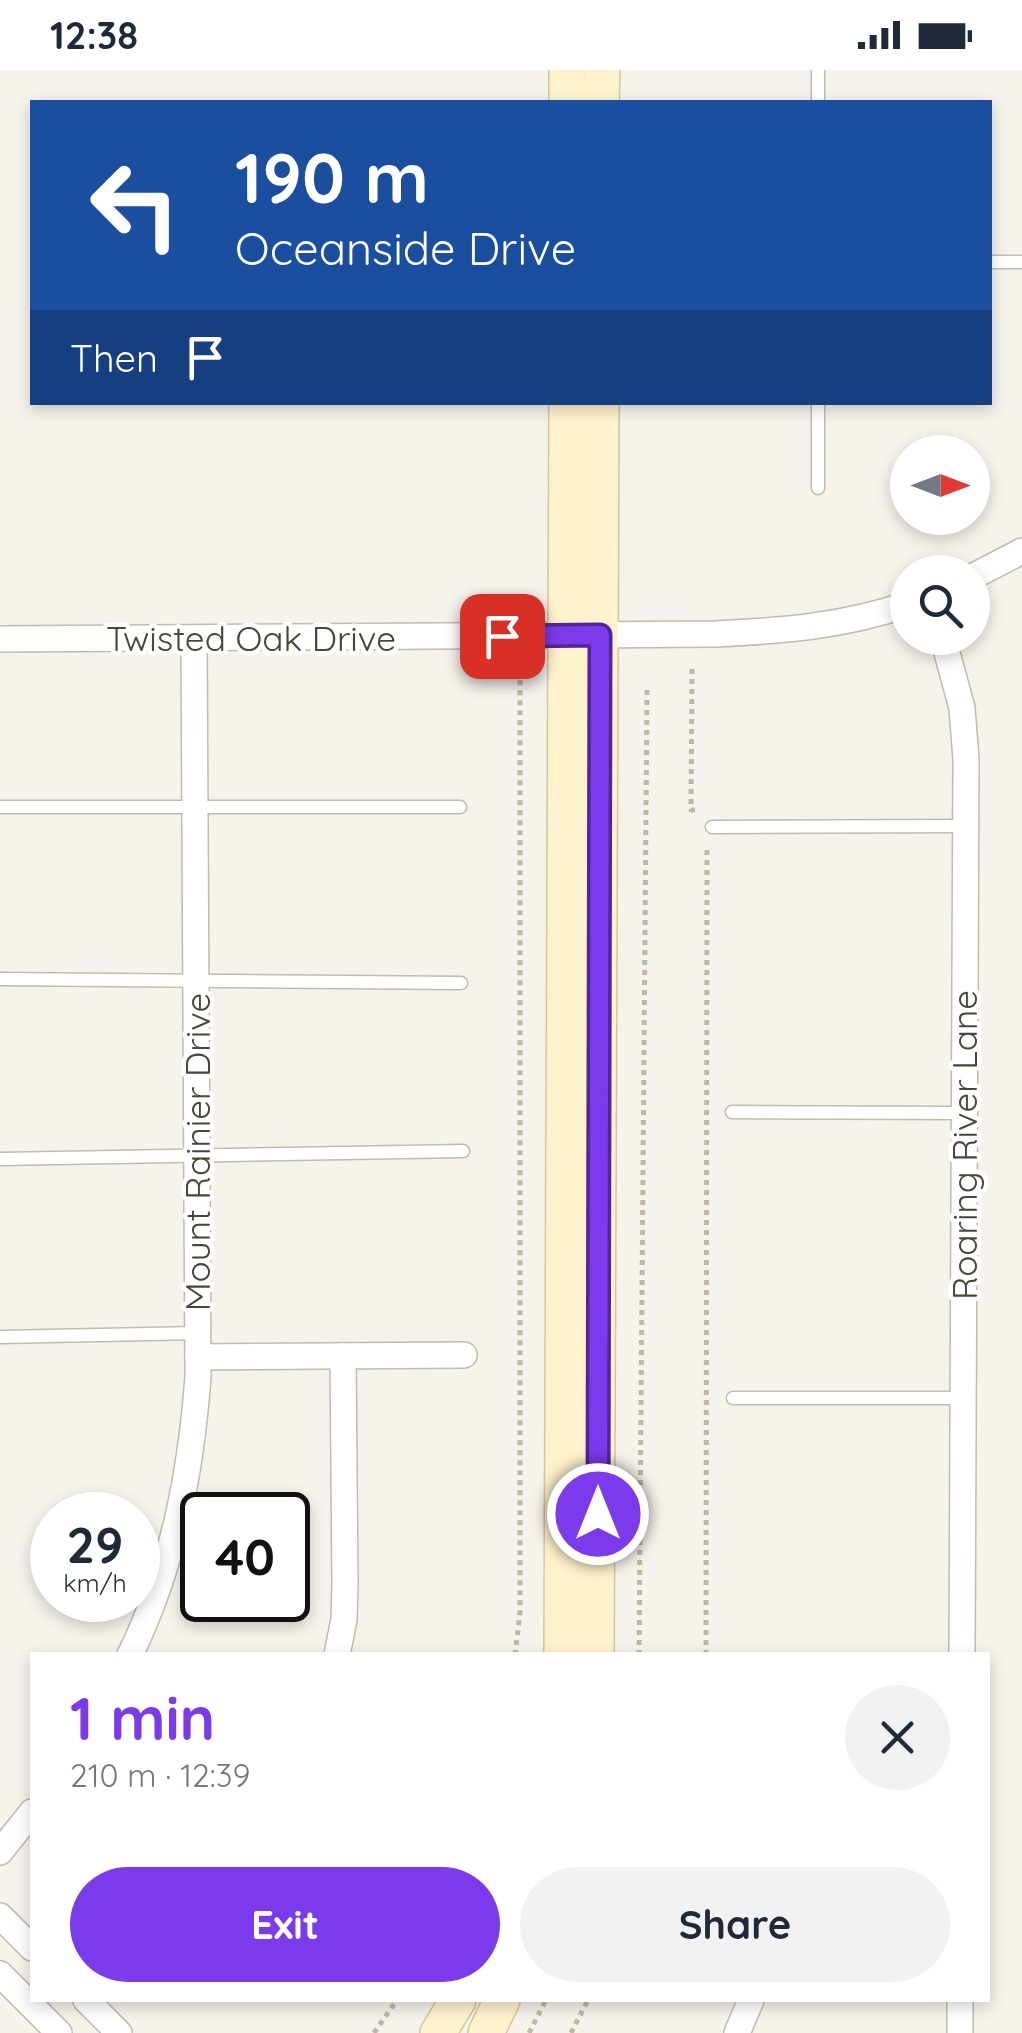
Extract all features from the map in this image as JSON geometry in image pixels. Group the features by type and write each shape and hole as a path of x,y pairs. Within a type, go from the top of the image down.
{"street":[{"path":"568,70 568,100"},
{"path":"602,70 602,100"},
{"path":"567,405 583,635 596,1652"},
{"path":"562,1652 583,635 601,405"},
{"path":"990,568 1022,551"},
{"name":"Twisted Oak Drive","path":"0,639 715,634 806,628 890,609"},
{"name":"Mount Rainier Drive","path":"131,1652 159,1585 182,1504 194,1419 198,1345 194,638"},
{"name":"Roaring River Lane","path":"948,655 962,708 966,826 962,1652"},
{"path":"198,1345 344,1356 464,1355"},
{"path":"338,1652 345,1584 344,1356"},
{"path":"0,1852 30,1814"},
{"path":"0,1916 30,1946"},
{"path":"0,1974 59,2033"},
{"path":"88,2002 120,2033"},
{"path":"438,2033 457,2002"},
{"path":"486,2033 501,2002"},
{"path":"737,2033 750,2002"},
{"path":"960,2002 960,2033"}],"lane":[{"path":"818,70 818,100"},
{"path":"992,262 1022,262"},
{"path":"818,405 818,488"},
{"path":"0,807 460,807"},
{"path":"710,834 966,826"},
{"path":"0,979 461,983"},
{"path":"732,1112 964,1113"},
{"path":"0,1158 463,1151"},
{"path":"0,1337 198,1345"},
{"path":"734,1398 963,1398"}],"path":[{"path":"515,1652 520,1574 520,664"},
{"path":"692,669 691,810 706,810"},
{"path":"638,1652 647,690"},
{"path":"706,1652 710,834"},
{"path":"374,2033 395,2002"},
{"path":"529,2033 545,2002"},
{"path":"571,2033 587,2002"}],"route":[{"path":"502,636 600,635 598,1514"}]}
